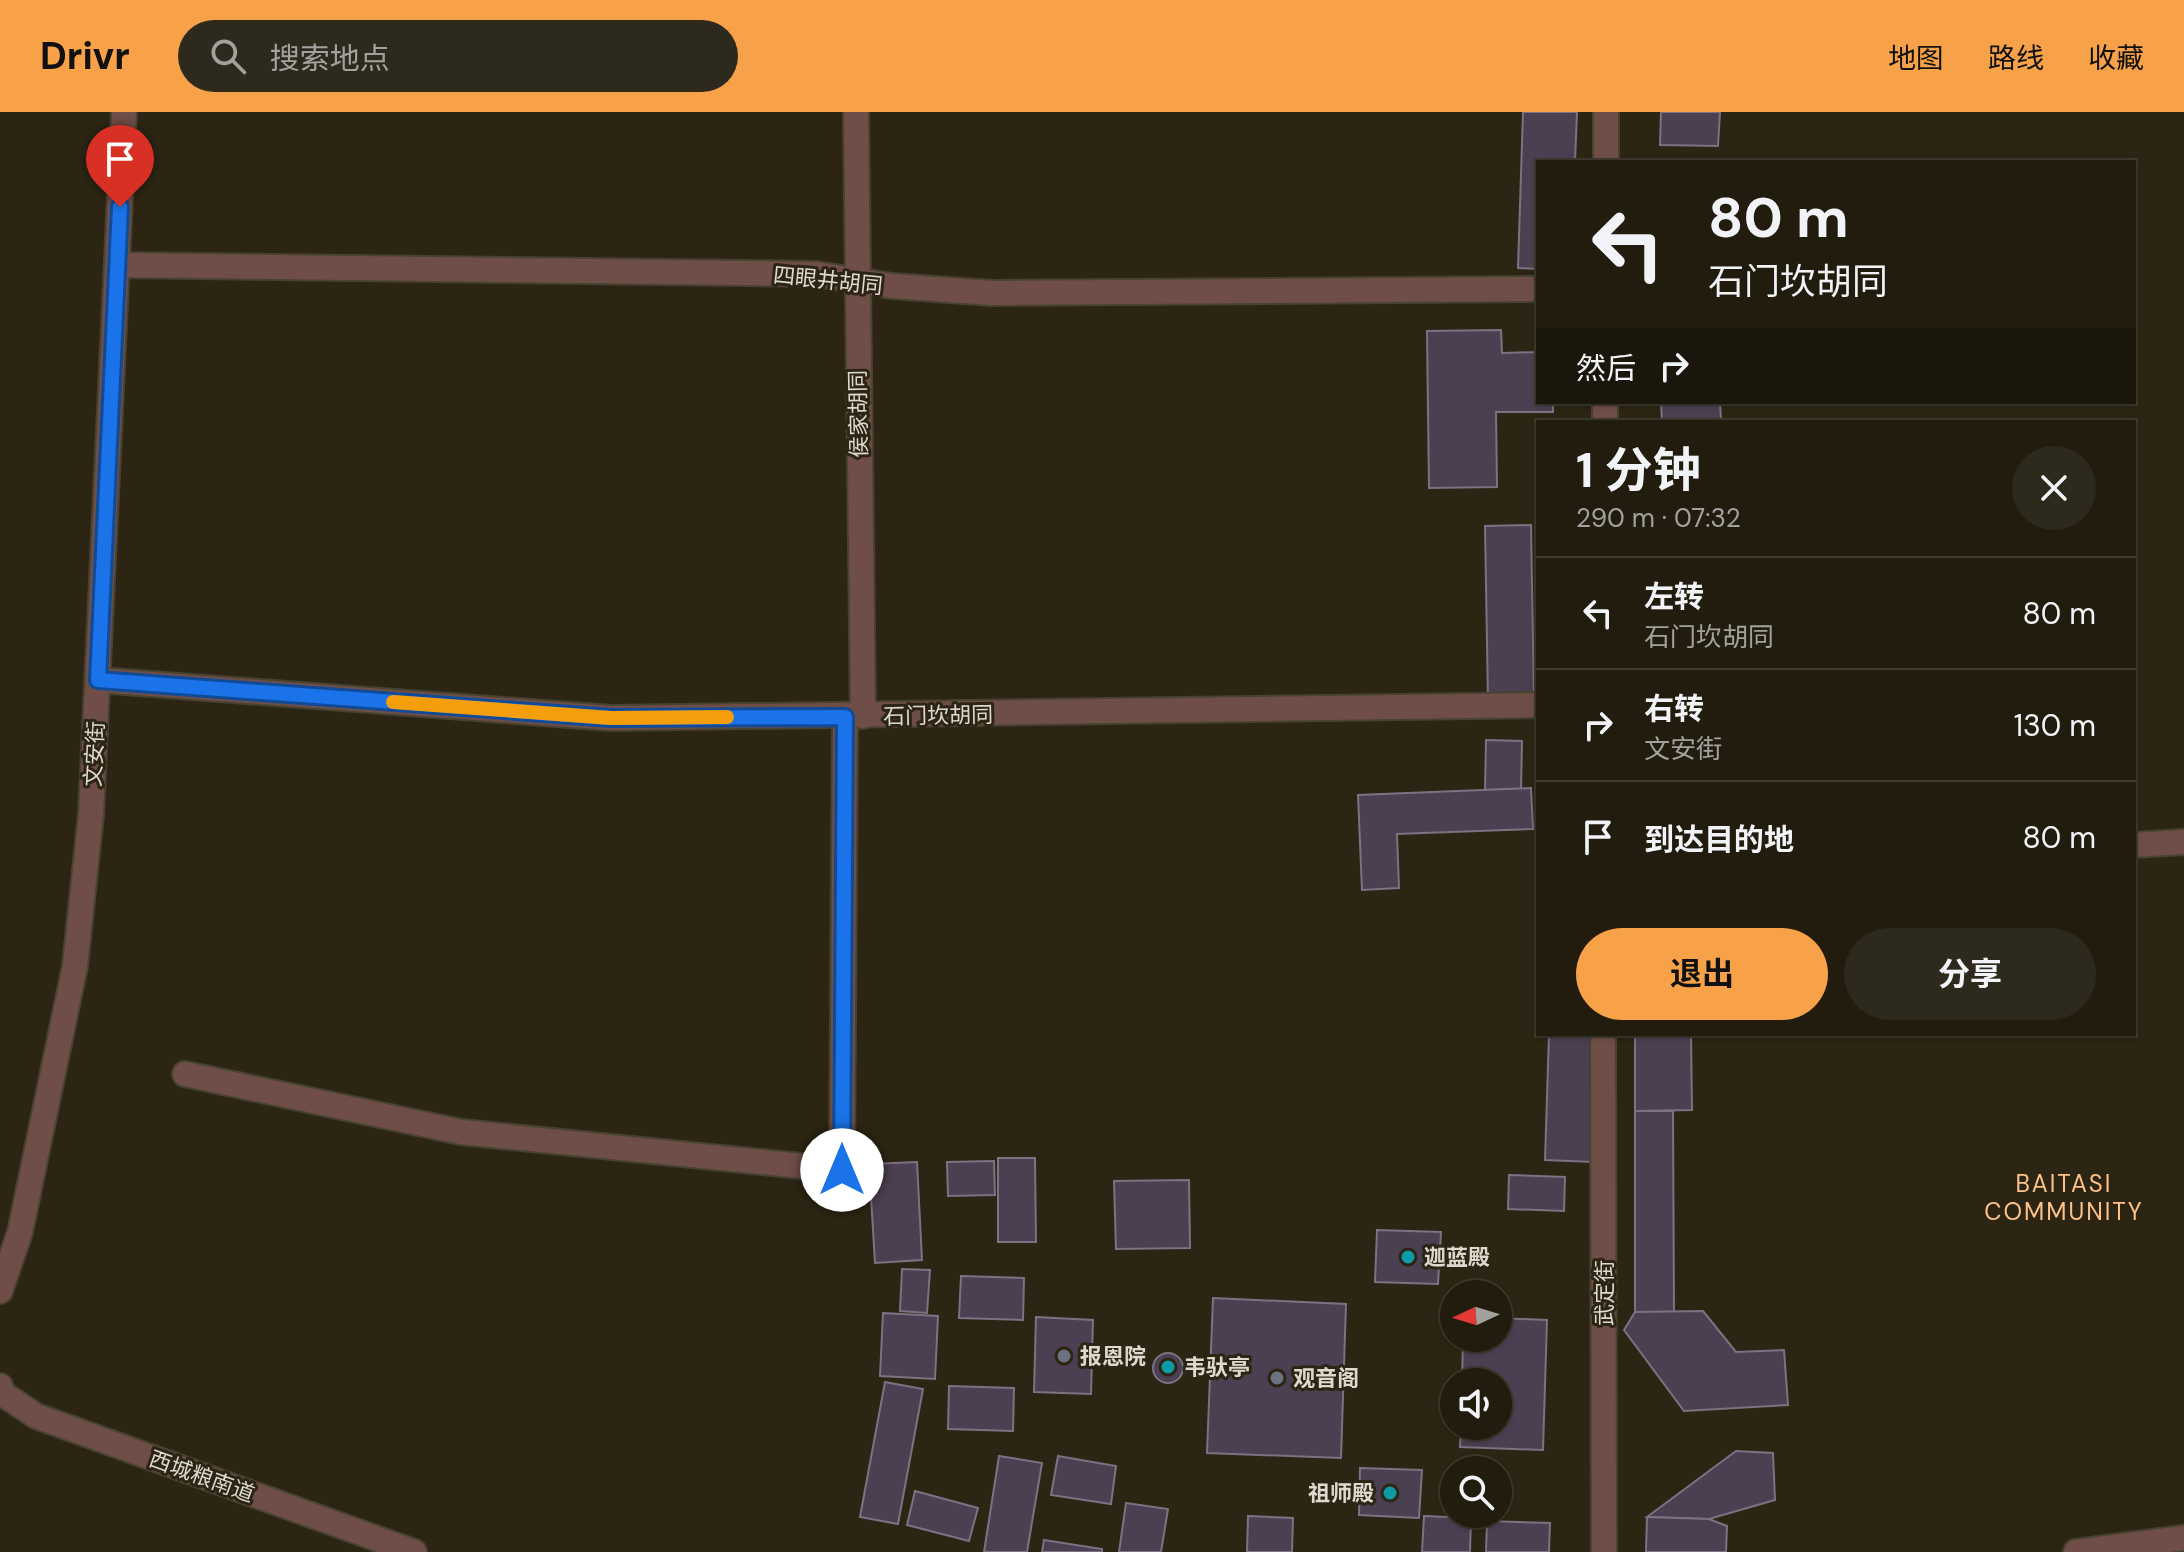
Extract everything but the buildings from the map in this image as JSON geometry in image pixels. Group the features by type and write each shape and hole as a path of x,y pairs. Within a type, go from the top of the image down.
{"street":[{"name":"文安街","path":"0,1291 20,1232 75,966 91,814 124,112"},
{"name":"侯家胡同","path":"185,1074 461,1132 842,1170 854,716 856,112"},
{"path":"1606,112 1606,160"},
{"name":"四眼井胡同","path":"118,265 816,274 892,286 992,293 1536,289"},
{"name":"石门坎胡同","path":"98,680 611,718 1536,705"},
{"path":"2136,845 2184,842"},
{"name":"武定街","path":"1603,1036 1604,1552"},
{"name":"西城粮南道","path":"0,1386 3,1394 36,1416 414,1552"},
{"path":"2076,1552 2184,1538"}],"slow traffic":[{"path":"393,702 611,718 727,717"}],"place":[{"name":"迦蓝殿","path":"1408,1257"},
{"name":"报恩院","path":"1064,1356"},
{"name":"韦驮亭","path":"1168,1367"},
{"name":"观音阁","path":"1277,1378"},
{"name":"祖师殿","path":"1390,1493"}],"district":[{"name":"BAITASI COMMUNITY","path":"2064,1198"}],"route":[{"path":"120,207 98,680 611,718 845,717 842,1170"}]}
